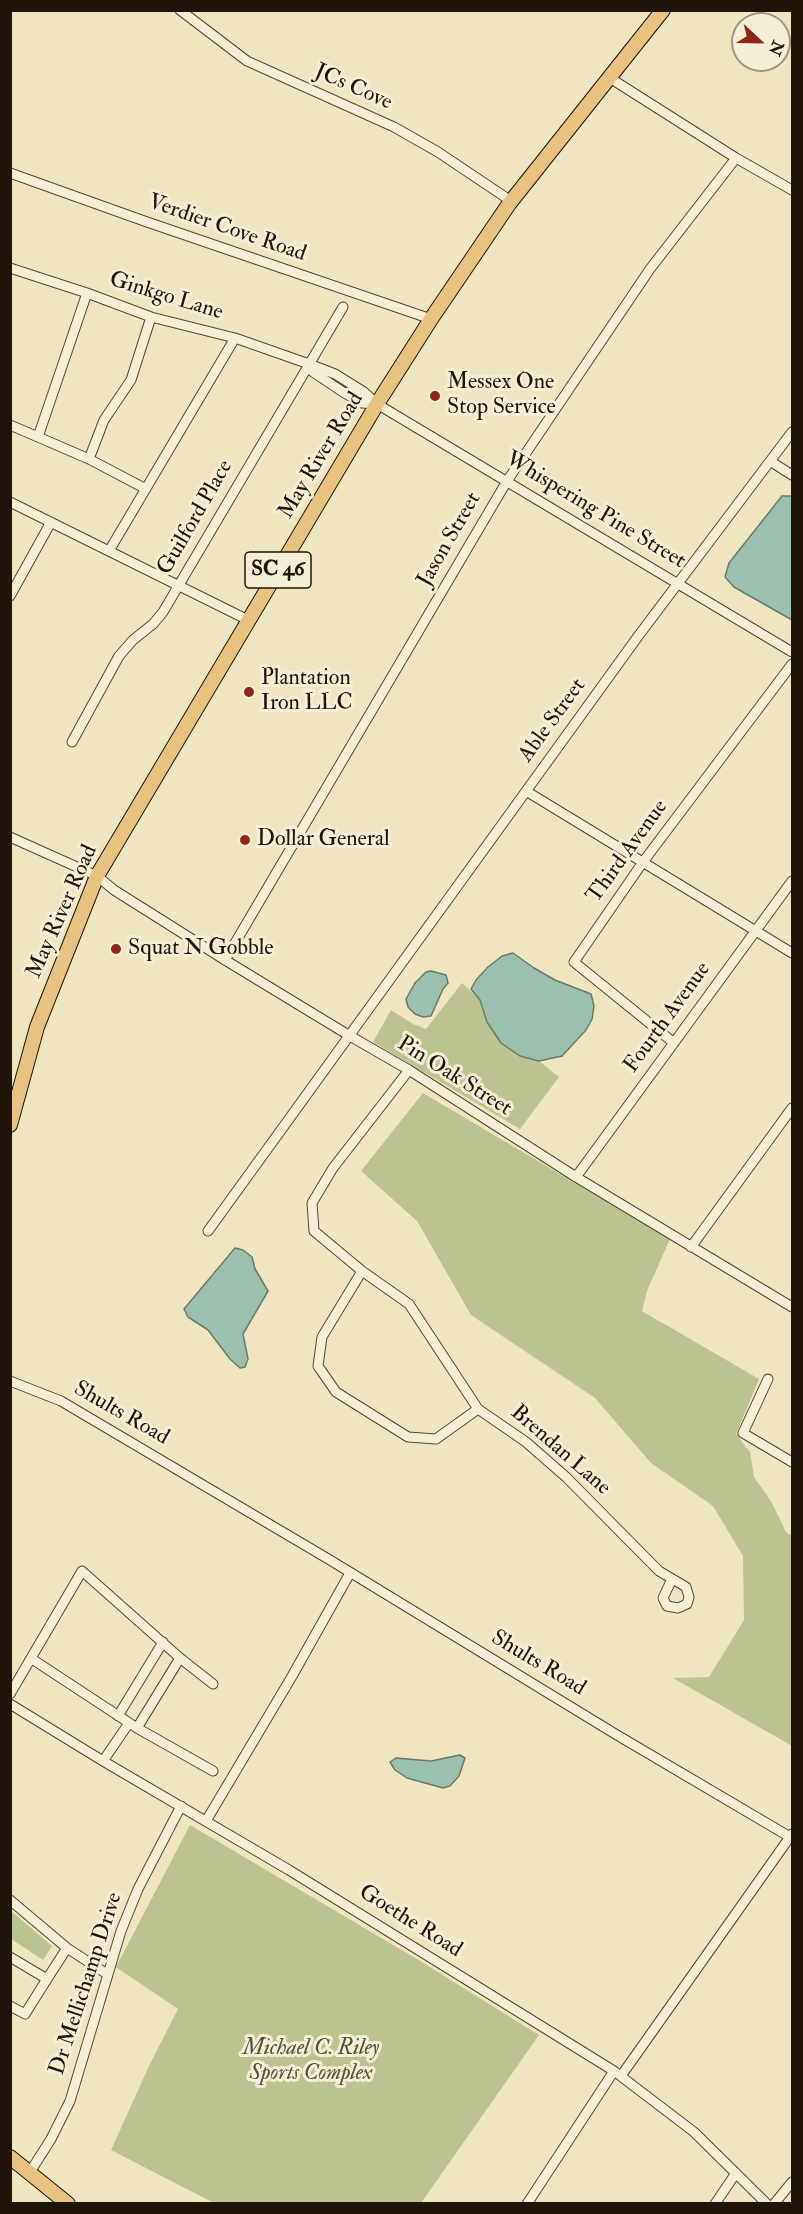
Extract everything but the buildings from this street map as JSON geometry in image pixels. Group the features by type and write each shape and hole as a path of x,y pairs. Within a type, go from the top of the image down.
{"main road":[{"name":"May River Road","path":"11,1118 36,1027 97,876 377,404 431,319 511,201 663,10"},
{"path":"10,2157 68,2204"}],"street":[{"name":"JCs Cove","path":"180,10 247,61 394,127 438,152 511,201"},
{"path":"610,78 736,158 792,190"},
{"name":"Jason Street","path":"225,960 507,481 650,269 736,158"},
{"name":"Verdier Cove Road","path":"10,173 431,319"},
{"name":"Ginkgo Lane","path":"10,268 87,292 151,317 235,338 309,364 335,374 364,392 377,404"},
{"path":"38,437 87,292"},
{"name":"Guilford Place","path":"72,742 119,656 163,612 344,307"},
{"path":"89,459 104,420 131,380 151,317"},
{"path":"110,551 235,338"},
{"name":"Whispering Pine Street","path":"377,404 792,652"},
{"path":"10,425 89,459 146,489"},
{"name":"Able Street","path":"208,1231 678,583 792,432"},
{"path":"770,461 792,475"},
{"path":"10,502 248,620"},
{"path":"10,596 51,522"},
{"name":"Third Avenue","path":"674,1042 574,962 643,862 792,664"},
{"path":"526,791 792,953"},
{"name":"Pin Oak Street","path":"10,837 97,876 114,890 225,960 409,1070 576,1177 792,1307"},
{"name":"Fourth Avenue","path":"576,1177 792,881"},
{"name":"Brendan Lane","path":"409,1070 333,1168 312,1203 314,1231 362,1271 409,1304 478,1409 534,1449 566,1477 659,1571 672,1579"},
{"path":"692,1247 792,1108"},
{"path":"362,1271 322,1337 318,1366 336,1392 408,1437 436,1439 478,1409"},
{"path":"768,1379 743,1433 792,1462"},
{"name":"Shults Road","path":"10,1381 61,1401 791,1835 527,2204"},
{"path":"10,1694 82,1571 180,1658 213,1684"},
{"path":"206,1821 291,1678 350,1572"},
{"path":"118,1716 163,1642"},
{"path":"103,1761 133,1726 180,1658"},
{"path":"32,1659 133,1726 213,1771"},
{"name":"Goethe Road","path":"10,1704 206,1821 618,2074 694,2132 766,2204"},
{"name":"Dr Mellichamp Drive","path":"30,2172 51,2139 70,2101 107,1974 138,1889 181,1806"},
{"path":"10,1900 67,1948 107,1974"},
{"path":"10,2006 25,2014 67,1948"},
{"path":"10,1957 46,1978"},
{"path":"715,2204 736,2173"},
{"path":"774,2204 792,2182"}],"green space":[{"path":"462,983 480,1000 487,1022 520,1056 539,1061 559,1077 520,1129 373,1042 391,1010 413,1024 426,1029"},
{"path":"423,1093 670,1239 647,1291 642,1311 759,1379 736,1434 750,1452 754,1477 771,1501 786,1532 792,1536 792,1746 673,1678 709,1677 744,1620 743,1556 713,1506 651,1463 595,1398 471,1315 417,1221 361,1171"},
{"name":"Michael C. Riley Sports Complex","path":"190,1825 422,1962 539,2035 421,2203 214,2203 111,2150 178,2009 116,1967"},
{"path":"11,1911 52,1946 43,1960 11,1939"}],"shaded area":[{"path":"782,496 792,496 792,620 734,587 725,577 729,563"},
{"path":"513,953 555,980 591,994 594,1006 592,1019 586,1030 562,1056 539,1061 520,1056 501,1043 487,1022 480,1000 471,989 488,967 502,956"},
{"path":"426,972 446,975 448,983 431,1016 423,1017 415,1014 408,1007 406,999 415,983"},
{"path":"235,1248 243,1250 252,1257 255,1269 268,1291 243,1334 248,1359 245,1367 240,1368 230,1359 208,1330 188,1317 184,1309"},
{"path":"460,1755 465,1758 459,1776 450,1786 443,1788 407,1778 395,1770 390,1762 396,1758 431,1761"}],"place":[{"name":"Messex One Stop Service","path":"435,396"},
{"name":"Plantation Iron LLC","path":"249,692"},
{"name":"Dollar General","path":"245,840"},
{"name":"Squat N Gobble","path":"116,949"}]}
